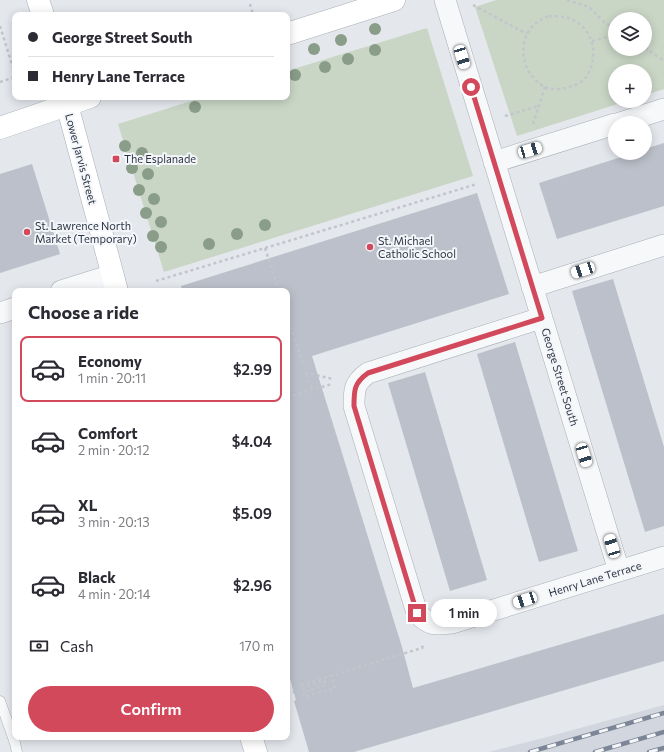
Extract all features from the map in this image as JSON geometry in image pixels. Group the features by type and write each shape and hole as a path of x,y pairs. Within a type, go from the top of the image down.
{"main road":[{"path":"38,0 42,12"},
{"path":"290,33 394,0"},
{"path":"0,128 66,101"},
{"name":"Lower Jarvis Street","path":"66,101 115,283"},
{"path":"252,740 256,752"}],"street":[{"name":"George Street South","path":"445,0 619,571"},
{"path":"642,116 664,109"},
{"path":"494,162 608,126"},
{"path":"532,287 664,245"},
{"path":"81,288 115,283"},
{"path":"0,313 12,309"},
{"name":"Henry Lane Terrace","path":"542,318 368,373 360,378 356,386 354,406 417,613 425,621 435,625 452,623 664,557"}],"lane":[{"path":"0,701 12,735"},
{"path":"14,740 17,752"}],"path":[{"path":"567,0 589,7 608,25"},
{"path":"250,4 253,12"},
{"path":"473,5 527,34"},
{"path":"549,16 563,16 575,20 584,28 592,41 594,59 587,76 572,87 556,90 545,87 534,79 526,67 523,42 527,34 529,29 540,19 549,16"},
{"path":"0,26 12,66"},
{"path":"592,41 608,36"},
{"path":"652,53 664,61"},
{"path":"0,82 12,77"},
{"path":"530,130 545,87"},
{"path":"504,116 539,106"},
{"path":"156,281 480,182"},
{"path":"265,248 278,288"},
{"path":"290,324 312,389"},
{"path":"306,373 332,379"},
{"path":"290,396 332,384"},
{"path":"301,686 332,675 422,648 425,641"},
{"path":"302,689 324,680 326,685 303,692 305,697 335,688 332,675"},
{"path":"290,693 294,692"}],"shaded area":[{"path":"664,705 664,752 489,752 547,737"}],"green space":[{"path":"496,0 664,0 664,89 652,93 652,64 608,64 608,107 517,136 475,7"},
{"path":"427,28 473,176 164,272 118,124 194,100 290,100 290,70"}],"building":[{"path":"664,143 664,206 557,239 539,183 612,160 652,160 652,147"},
{"name":"St. Lawrence North Market (Temporary)","path":"32,164 60,254 0,273 0,174"},
{"path":"477,193 509,294 312,356 402,647 413,688 664,614 664,661 354,752 309,752 294,701 296,700 290,679 290,288 181,288 181,286"},
{"path":"613,279 664,447 664,526 645,532 572,291"},
{"path":"515,342 578,551 539,562 477,354"},
{"path":"425,372 487,580 450,591 388,383"}],"railway":[{"path":"530,752 664,713"},
{"path":"595,752 664,732"},
{"path":"649,752 664,748"}],"place":[{"name":"The Esplanade","path":"116,159"},
{"name":"St. Lawrence North Market (Temporary)","path":"27,232"},
{"name":"St. Michael Catholic School","path":"370,247"}],"route":[{"path":"417,613 354,406 356,386 360,378 368,373 542,318 471,87"}]}
